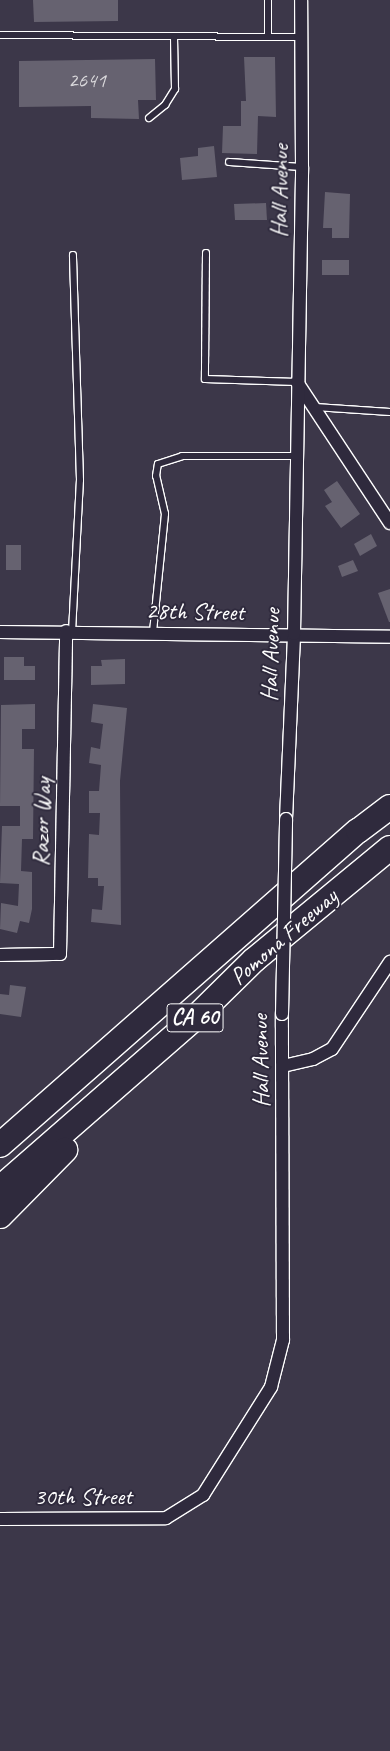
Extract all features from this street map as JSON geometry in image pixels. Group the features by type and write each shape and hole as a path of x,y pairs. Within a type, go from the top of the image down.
{"highway":[{"name":"Pomona Freeway","path":"0,1145 75,1077 390,807"},
{"name":"Pomona Freeway","path":"0,1188 197,1016 254,960 390,848"},
{"path":"0,1216 197,1016"},
{"path":"0,1126 75,1077"}],"street":[{"name":"Hall Avenue","path":"166,1518 203,1495 271,1386 283,1340 282,1014 286,818 294,634 302,166 301,0"},
{"path":"297,382 390,523"},
{"name":"28th Street","path":"0,632 153,632 390,637"},
{"name":"Razor Way","path":"0,955 60,954 69,632"},
{"path":"283,1066 313,1059 332,1050 390,962"},
{"name":"30th Street","path":"0,1519 166,1518"}],"lane":[{"path":"268,0 268,37"},
{"path":"0,35 301,37"},
{"path":"149,118 165,105 175,89 174,37"},
{"path":"230,162 302,166"},
{"path":"206,252 205,379 297,382"},
{"path":"69,632 80,480 73,256"},
{"path":"313,407 390,412"},
{"path":"153,632 165,514 156,476 158,464 182,456 297,456"}],"building":[{"path":"33,0 118,0 118,21 34,22"},
{"path":"244,57 275,57 276,117 258,116 257,154 222,153 223,126 241,126 241,101 246,101"},
{"path":"155,59 156,100 138,100 139,119 91,118 91,106 19,107 19,61"},
{"path":"214,146 217,177 182,180 180,158 198,156 198,148"},
{"path":"325,192 350,194 349,238 332,238 332,228 323,228"},
{"path":"266,203 267,220 235,220 234,204"},
{"path":"322,260 349,260 349,275 322,275"},
{"path":"337,481 360,514 341,528 325,506 332,502 324,490"},
{"path":"371,534 377,546 360,556 354,544"},
{"path":"6,545 21,545 21,570 6,570"},
{"path":"353,560 358,571 342,577 338,566"},
{"path":"390,589 390,622 389,622 378,593"},
{"path":"4,657 24,657 24,666 35,666 35,680 4,680"},
{"path":"125,659 125,684 91,685 91,666 102,666 101,660"},
{"path":"35,704 35,729 22,729 22,749 34,749 33,839 22,839 21,871 32,872 32,909 29,923 20,921 17,933 0,929 1,903 18,906 19,884 0,883 2,826 20,826 20,806 0,806 1,705"},
{"path":"93,704 127,708 120,781 121,925 91,922 92,909 102,910 104,886 98,886 98,878 88,878 89,834 99,835 100,813 89,813 89,791 99,791 101,765 89,763 91,747 100,749 103,724 91,722"},
{"path":"10,985 26,987 21,1017 0,1014 0,994 9,995"}]}
